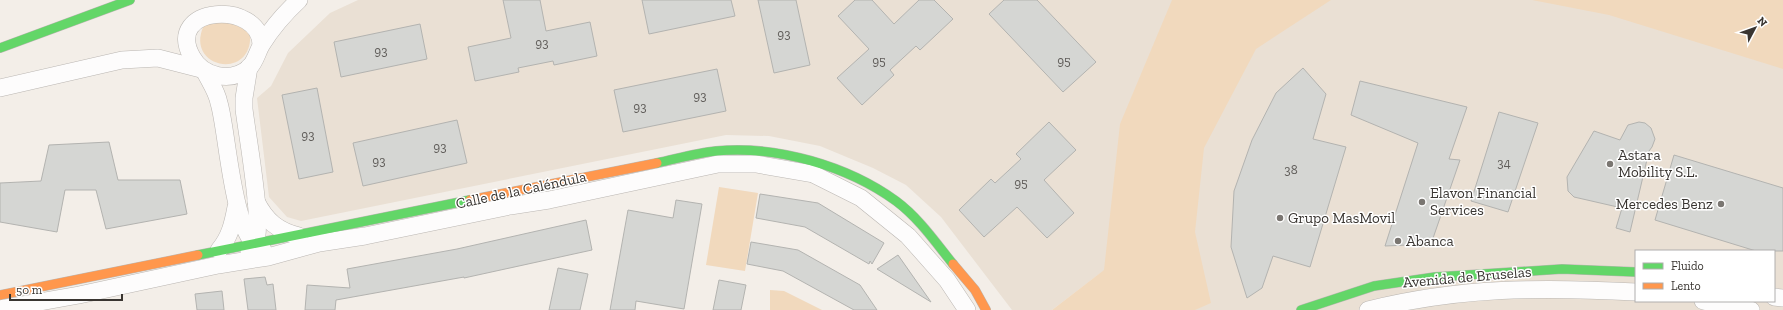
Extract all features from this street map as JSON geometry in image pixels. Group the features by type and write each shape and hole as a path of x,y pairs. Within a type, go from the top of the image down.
{"main road":[{"path":"0,48 130,0"},
{"name":"Calle de la Caléndula","path":"301,242 716,151 760,151 817,162 864,181 897,202 925,230 975,290 986,310"},
{"name":"Calle de la Caléndula","path":"0,295 219,258"},
{"name":"Avenida de Bruselas","path":"1301,310 1374,286 1435,277 1562,269 1635,272"}],"street":[{"path":"0,88 122,60 158,58 203,70 216,76 228,77 239,74 249,67 257,58 261,46 281,17 299,0"},
{"path":"261,46 261,34 258,23 240,4 214,4 200,7 192,21 187,38 190,55 203,70 219,102 236,202 246,234 255,245 266,251 301,242"},
{"path":"219,258 245,254 255,245 258,230 244,98 249,67"},
{"name":"Calle de la Caléndula","path":"0,309 79,295 219,258 268,257 301,242 549,200 718,164 756,164 814,174 861,198 908,236 947,280 968,310"},
{"path":"256,201 262,212 274,226 301,242"},
{"path":"219,258 233,224 236,202"},
{"name":"Avenida de Bruselas","path":"1368,310 1440,295 1486,290 1562,288 1635,292"},
{"path":"1708,302 1752,310"}],"shaded area":[{"path":"358,0 1783,0 1783,310 1098,310 1103,271 1052,310 1012,310 941,217 906,185 873,168 820,146 769,136 726,135 301,221 287,217 269,197 257,98 271,86 288,53 330,13"},
{"path":"1172,0 1331,0 1256,49 1204,148 1195,232 1211,303 1195,310 1052,310 1104,270 1120,124"},
{"path":"1532,0 1783,0 1783,69 1609,15"},
{"path":"225,14 250,32 249,48 242,58 232,63 221,64 211,60 203,52 200,40 204,25"},
{"path":"719,187 758,193 745,271 706,265"},
{"path":"770,290 784,291 822,310 770,310"}],"building":[{"path":"503,0 540,0 546,31 590,22 597,56 554,65 553,61 518,68 519,72 475,81 468,47 511,38"},
{"path":"642,0 731,0 735,16 649,34"},
{"path":"758,0 796,0 810,65 774,73"},
{"path":"855,0 872,0 894,24 919,0 934,0 953,19 920,50 916,46 890,70 894,75 862,105 837,78 869,49 838,16"},
{"path":"1004,0 1037,0 1096,62 1063,92 989,14"},
{"path":"420,24 427,59 341,77 334,42"},
{"path":"1303,68 1326,94 1313,139 1346,147 1310,267 1273,256 1262,288 1247,298 1231,247 1234,191 1252,140 1276,93"},
{"path":"717,69 726,111 623,132 614,90"},
{"name":"Elavon Financial Services","path":"1360,81 1467,107 1449,159 1460,160 1431,244 1385,246 1418,143 1351,115"},
{"path":"317,88 333,172 299,179 282,95"},
{"path":"1499,112 1538,123 1508,212 1471,201"},
{"path":"457,120 467,163 363,186 353,143"},
{"path":"1049,122 1076,150 1044,180 1074,213 1047,238 1017,207 984,237 959,210 991,179 995,183 1021,159 1016,154"},
{"name":"Astara Mobility S.L.","path":"1639,122 1645,123 1651,128 1655,139 1649,151 1630,232 1616,228 1622,208 1574,197 1568,191 1567,177 1594,131 1620,140 1628,125"},
{"path":"109,142 118,180 180,180 187,214 106,229 96,190 65,190 57,232 0,222 0,183 41,181 49,145"},
{"name":"Mercedes Benz","path":"1674,155 1783,188 1783,251 1753,250 1655,220"},
{"path":"760,194 818,203 884,243 872,264 870,261 869,264 805,227 756,218"},
{"path":"676,200 702,204 684,309 636,301 635,310 610,310 628,210 673,218"},
{"path":"586,220 592,250 464,278 336,300 335,310 305,310 307,285 350,288 347,269 457,249"},
{"path":"751,242 798,250 860,285 877,310 854,310 783,271 747,264"},
{"path":"898,255 931,302 877,269"},
{"path":"558,268 588,274 580,310 549,310"},
{"path":"265,277 267,285 273,284 276,310 248,310 244,279"},
{"path":"719,280 746,285 741,310 713,310"},
{"path":"222,291 224,310 197,310 195,294"}],"traffic: fast":[{"path":"0,48 130,0"},
{"path":"657,163 709,152 739,150 763,151 787,155 834,168 877,189 896,201 920,223 953,264"},
{"path":"198,255 470,200"},
{"path":"1301,310 1374,286 1435,277 1562,269 1635,272"}],"traffic: slow":[{"path":"470,200 657,163"},
{"path":"0,295 198,255"},
{"path":"953,264 975,290 986,310"}],"place":[{"name":"Astara Mobility S.L.","path":"1610,164"},
{"name":"Elavon Financial Services","path":"1422,202"},
{"name":"Mercedes Benz","path":"1721,204"},
{"name":"Grupo MasMovil","path":"1280,218"},
{"name":"Abanca","path":"1398,241"}]}
